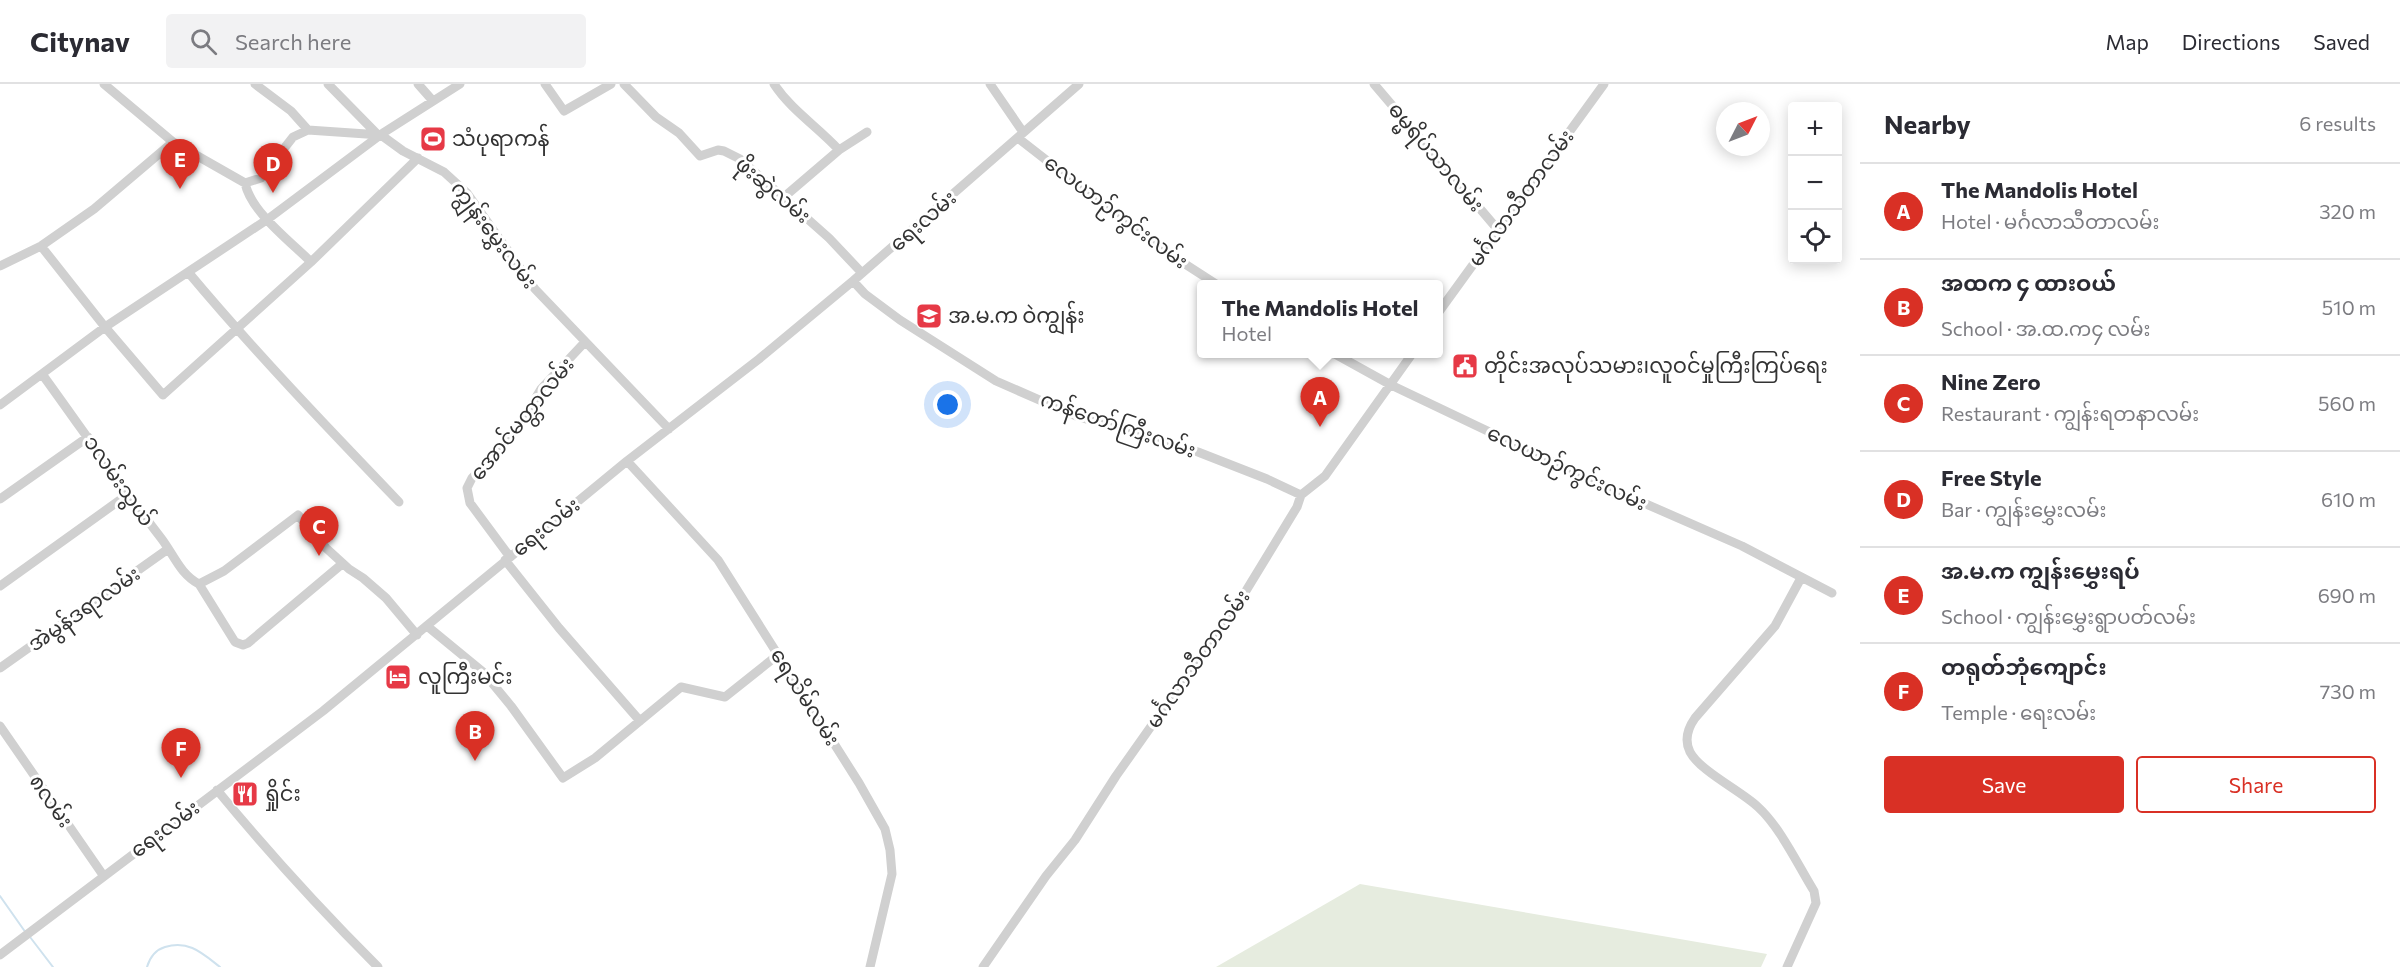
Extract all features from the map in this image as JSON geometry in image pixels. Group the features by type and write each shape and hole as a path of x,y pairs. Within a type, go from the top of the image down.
{"street":[{"path":"255,84 291,111 308,130"},
{"path":"328,84 379,135"},
{"path":"418,84 433,101"},
{"path":"0,405 105,327 268,219 379,135 460,84"},
{"path":"545,84 564,111 611,84"},
{"name":"ဖိုးဆွဲလမ်း","path":"624,84 656,117 679,132 700,156 718,150 729,153 829,237 862,273"},
{"path":"774,84 782,97 839,150"},
{"name":"လေယာဉ်ကွင်းလမ်း","path":"990,84 1020,135 1154,244 1208,280"},
{"name":"ရေးလမ်း","path":"0,955 323,711 627,461 862,273 1079,84"},
{"name":"ဓမ္မရိပ်သာလမ်း","path":"1374,84 1499,231"},
{"name":"မင်္ဂလာသီတာလမ်း","path":"1443,306 1604,84"},
{"path":"108,85 173,142 245,183 261,178 293,137 308,130 379,135"},
{"path":"784,197 839,150 867,132"},
{"name":"ကျွန်းမွှေးလမ်း","path":"379,135 444,172 467,193 535,290 669,429"},
{"path":"0,266 41,246 93,209 173,142"},
{"path":"41,246 163,395 311,262 418,158"},
{"path":"245,183 247,195 311,262"},
{"path":"188,272 308,408 399,502"},
{"name":"ကန်တော်ကြီးလမ်း","path":"853,280 865,294 900,320 996,381 1076,416 1198,452 1301,495"},
{"name":"အောင်မတ္တာလမ်း","path":"508,559 470,503 467,488 472,478 515,432 541,389 584,343"},
{"name":"လေယာဉ်ကွင်းလမ်း","path":"1342,358 1391,385 1589,479 1742,546 1832,593"},
{"name":"မင်္ဂလာသီတာလမ်း","path":"983,967 1046,876 1075,840 1116,776 1241,599 1297,507 1301,495 1325,476 1409,358"},
{"name":"၁လမ်းသွယ်","path":"42,374 182,571 190,580 199,584 236,642 243,645 342,564"},
{"path":"0,500 88,437"},
{"name":"ရေသိမ်လမ်း","path":"627,461 718,560 779,654 885,829 892,874 870,967"},
{"path":"0,586 127,495"},
{"path":"199,584 224,571 285,523 298,516 342,564 386,598 417,634"},
{"name":"အဲမွန်ဒရာလမ်း","path":"0,668 168,549"},
{"path":"508,559 559,628 640,721"},
{"path":"1787,967 1816,903 1814,891 1759,808 1696,760 1687,743 1689,726 1775,626 1801,578"},
{"path":"427,626 483,672 511,706 563,778 595,758 681,687 725,696 779,654"},
{"name":"၈လမ်း","path":"0,726 103,875"},
{"path":"217,790 264,848 316,906 378,967"}],"shaded area":[{"path":"1360,884 1767,954 1761,967 1216,967"}],"waterway":[{"path":"0,896 26,933"},
{"path":"30,937 53,967"},
{"path":"147,967 151,957 158,950 174,945 195,949 220,967"}],"place":[{"name":"သံပုရာကန်","path":"433,139"},
{"name":"အ.မ.က ကျွန်းမွှေးရပ်","path":"180,189"},
{"name":"Free Style","path":"273,193"},
{"name":"အ.မ.က ဝဲကျွန်း","path":"929,316"},
{"name":"တိုင်းအလုပ်သမား၊လူဝင်မှုကြီးကြပ်ရေး","path":"1465,366"},
{"name":"The Mandolis Hotel","path":"1320,427"},
{"name":"Nine Zero","path":"319,556"},
{"name":"လူကြီးမင်း","path":"398,677"},
{"name":"အထက ၄ ထားဝယ်","path":"475,761"},
{"name":"တရုတ်ဘုံကျောင်း","path":"181,778"},
{"name":"ရှိုင်း","path":"245,794"}]}
